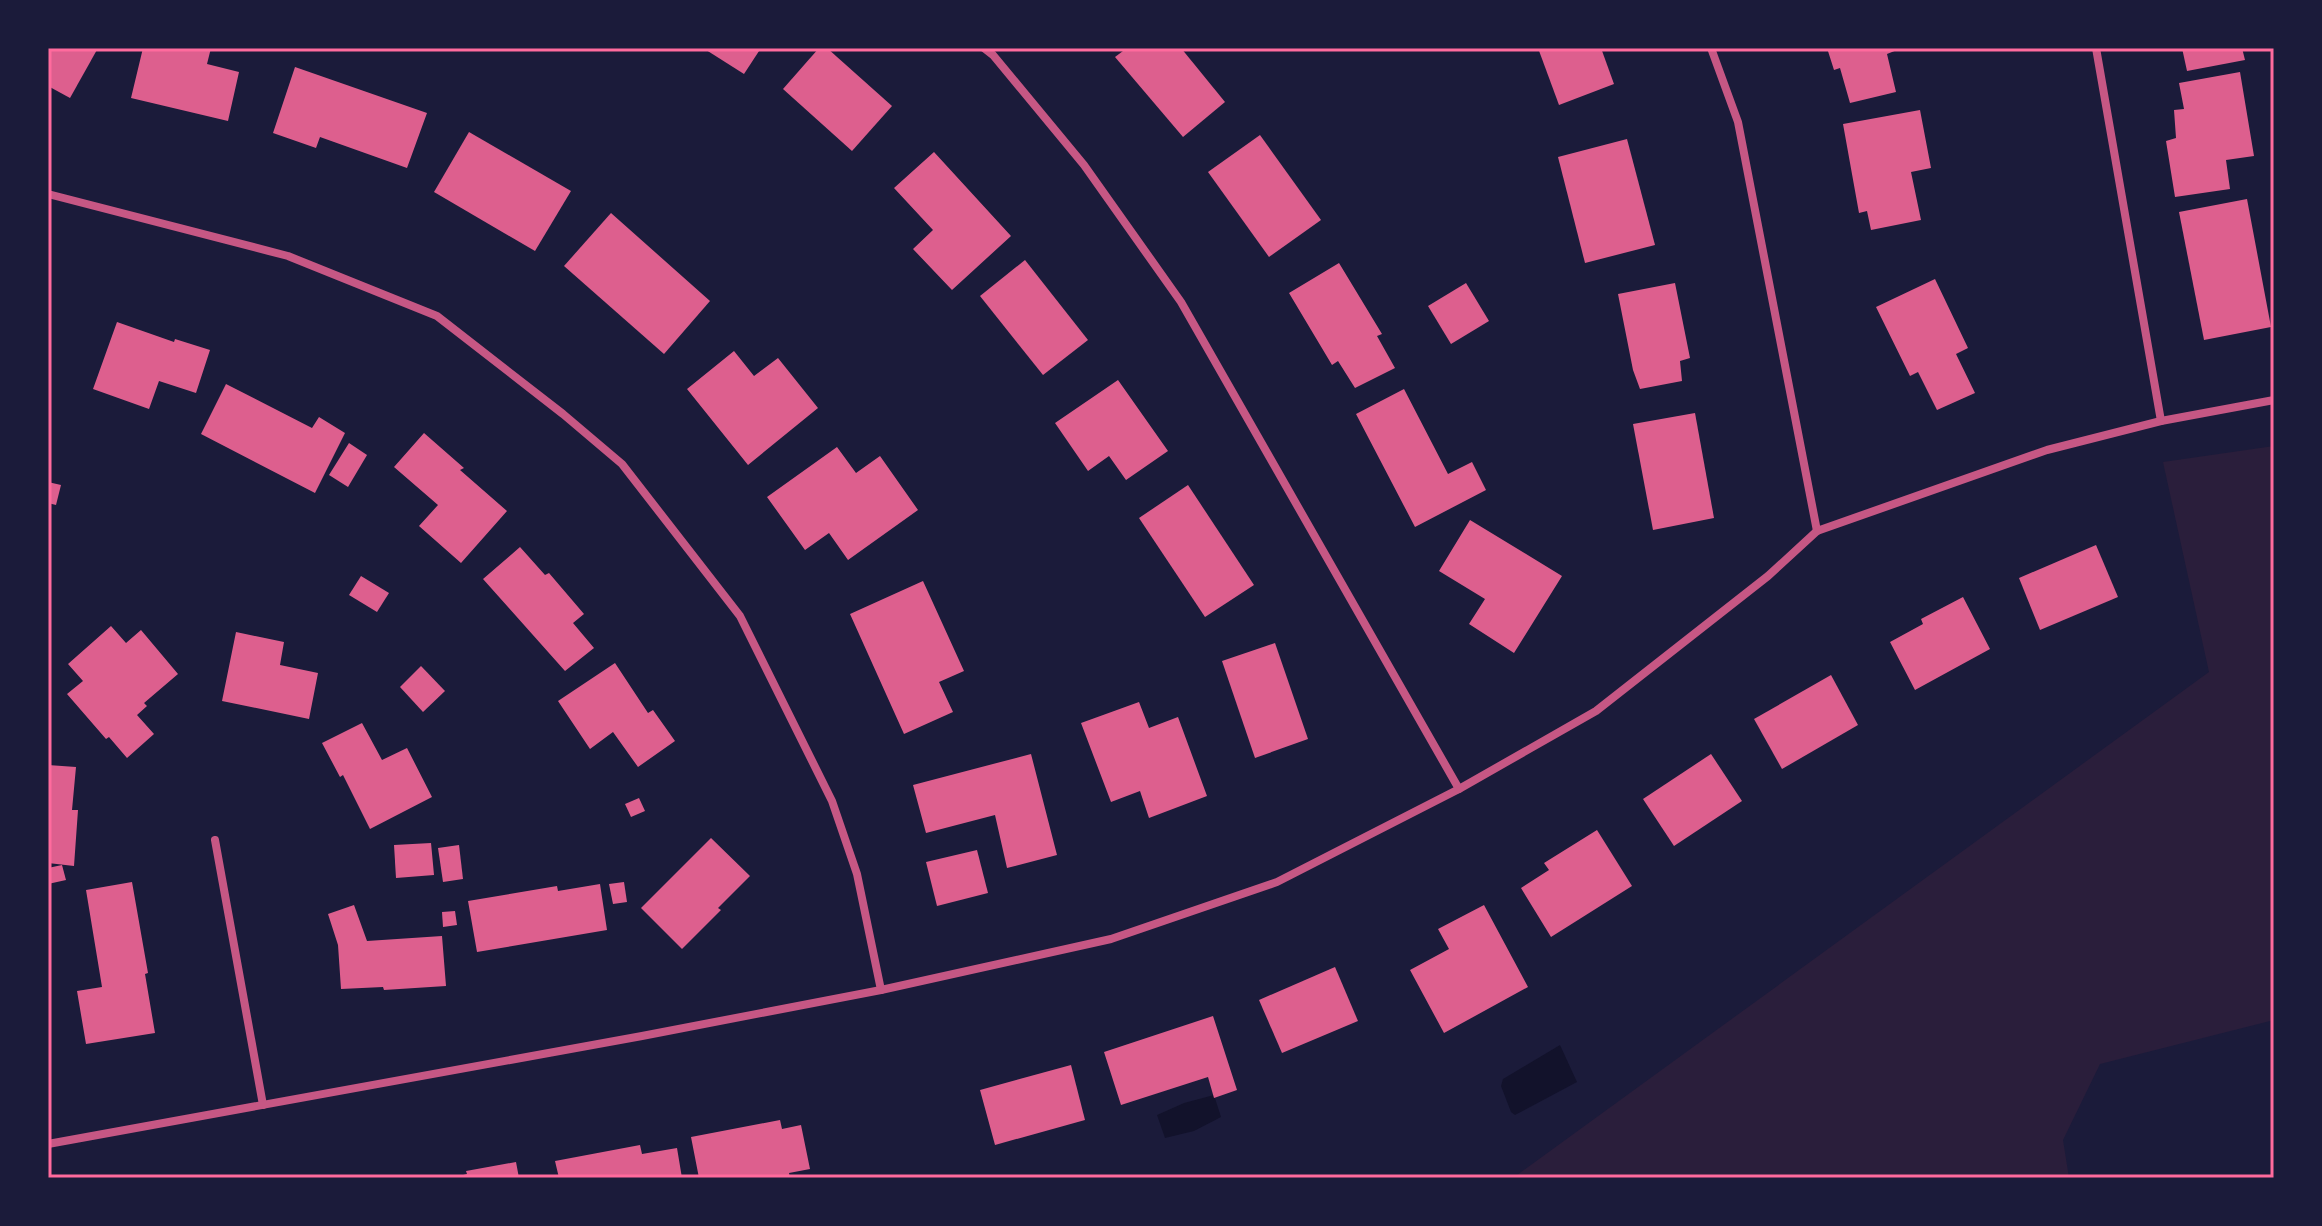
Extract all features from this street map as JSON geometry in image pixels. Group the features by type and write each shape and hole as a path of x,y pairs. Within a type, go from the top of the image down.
{"street":[{"path":"984,48 1084,165 1181,302 1459,789"},
{"path":"1711,48 1738,122 1817,531"},
{"path":"2096,48 2161,421"},
{"path":"48,194 288,256 437,316 622,464 740,616 832,801 857,874 881,990"},
{"path":"48,1144 881,990 1111,939 1277,882 1459,789 1596,711 1768,576 1817,531 2047,450 2161,421 2274,400"},
{"path":"215,840 263,1105"}],"shaded area":[{"path":"2274,446 2274,1020 2100,1064 2063,1140 2069,1178 1513,1178 2209,672 2163,462"},
{"path":"1560,1045 1577,1082 1515,1115 1501,1086 1503,1079"},
{"path":"1214,1095 1221,1117 1194,1131 1165,1138 1157,1115"}],"building":[{"path":"48,48 98,48 70,98 48,86"},
{"path":"143,48 211,48 207,64 239,72 228,121 131,98"},
{"path":"703,48 761,48 744,74"},
{"path":"819,48 827,48 892,106 852,151 783,89"},
{"path":"1127,48 1181,48 1225,102 1183,137 1115,57"},
{"path":"1538,48 1601,48 1614,84 1559,105"},
{"path":"1827,48 1902,48 1887,54 1896,92 1850,103 1840,68 1834,70"},
{"path":"2182,48 2242,48 2245,60 2187,71"},
{"path":"295,67 427,113 407,168 320,137 316,148 273,133"},
{"path":"2240,72 2254,156 2226,160 2230,189 2175,197 2166,141 2176,138 2174,110 2184,109 2179,83"},
{"path":"1920,110 1931,168 1911,172 1921,220 1871,230 1867,211 1859,213 1843,124"},
{"path":"469,132 571,191 535,251 434,192"},
{"path":"1260,135 1321,220 1269,257 1208,172"},
{"path":"1627,139 1655,245 1585,263 1558,157"},
{"path":"934,152 1011,236 952,290 913,249 933,230 894,188"},
{"path":"2247,199 2271,327 2204,340 2179,212"},
{"path":"611,213 710,301 664,354 564,266"},
{"path":"1025,260 1088,340 1043,375 980,296"},
{"path":"1339,263 1382,334 1377,336 1395,368 1355,388 1338,361 1332,365 1289,293"},
{"path":"1935,279 1968,348 1956,354 1975,393 1937,410 1918,372 1910,376 1876,307"},
{"path":"1466,283 1489,321 1451,344 1428,306"},
{"path":"1675,283 1690,358 1680,361 1682,381 1640,389 1633,370 1618,294"},
{"path":"117,322 174,342 175,339 210,350 196,393 159,381 149,409 93,389"},
{"path":"734,351 754,376 778,358 818,408 748,465 687,389"},
{"path":"1118,380 1168,451 1126,480 1109,456 1088,471 1055,423"},
{"path":"226,384 312,428 319,417 345,433 315,493 201,434"},
{"path":"1404,389 1448,474 1472,462 1486,490 1415,527 1356,414"},
{"path":"1695,413 1714,518 1653,530 1633,424"},
{"path":"424,433 507,511 461,563 419,526 438,505 394,467"},
{"path":"349,443 367,455 348,487 329,475"},
{"path":"837,447 856,473 880,456 918,510 848,560 829,533 805,550 767,497"},
{"path":"48,482 61,485 56,505 48,503"},
{"path":"1188,485 1254,585 1205,617 1139,518"},
{"path":"1470,520 1562,576 1514,653 1469,624 1485,599 1439,571"},
{"path":"2096,545 2118,597 2040,630 2019,578"},
{"path":"520,547 545,575 549,573 584,614 573,623 594,648 565,671 483,579"},
{"path":"361,576 389,593 377,612 349,595"},
{"path":"923,581 964,671 939,682 953,712 904,734 850,614"},
{"path":"1963,597 1990,649 1915,690 1890,642 1923,624 1921,619"},
{"path":"111,626 126,643 141,630 178,674 144,703 147,706 137,715 154,734 127,758 67,694 83,681 68,664"},
{"path":"236,632 284,642 280,665 318,673 309,719 222,701"},
{"path":"1275,643 1308,739 1255,758 1222,661"},
{"path":"615,663 648,713 653,710 675,741 638,767 613,732 590,749 558,701"},
{"path":"421,666 445,691 423,712 400,687"},
{"path":"1831,675 1858,725 1782,769 1754,719"},
{"path":"1139,702 1149,728 1178,717 1207,796 1149,818 1140,791 1111,802 1081,723"},
{"path":"362,723 382,760 407,748 432,797 370,829 343,775 340,777 322,743"},
{"path":"1031,754 1057,855 1007,868 995,815 926,833 913,785"},
{"path":"1711,754 1742,801 1674,846 1643,799"},
{"path":"48,765 76,767 72,810 78,810 74,866 48,863"},
{"path":"639,798 645,811 631,817 625,804"},
{"path":"1597,830 1632,886 1551,937 1521,888 1549,870 1544,863"},
{"path":"711,838 750,876 682,949 641,908"},
{"path":"431,843 434,875 396,878 394,845"},
{"path":"459,845 463,879 443,882 438,848"},
{"path":"977,850 988,893 937,906 926,862"},
{"path":"62,865 66,880 48,884 48,868"},
{"path":"132,882 155,1033 86,1044 77,991 102,987 86,890"},
{"path":"624,882 627,902 613,904 609,884"},
{"path":"600,884 607,930 477,952 468,901 557,886 558,891"},
{"path":"354,905 367,941 442,936 446,986 341,989 338,945 328,914"},
{"path":"1484,905 1528,987 1444,1033 1410,970 1449,949 1438,929"},
{"path":"455,911 457,925 443,927 442,912"},
{"path":"1335,967 1358,1021 1282,1053 1259,1000"},
{"path":"1213,1016 1237,1090 1214,1098 1208,1077 1121,1105 1104,1052"},
{"path":"1071,1065 1085,1120 995,1145 980,1090"},
{"path":"780,1120 782,1129 801,1125 810,1169 789,1173 790,1178 699,1178 691,1137"},
{"path":"640,1145 642,1154 677,1148 682,1178 559,1178 555,1161"},
{"path":"516,1162 519,1178 452,1178 467,1174 466,1171"}]}
